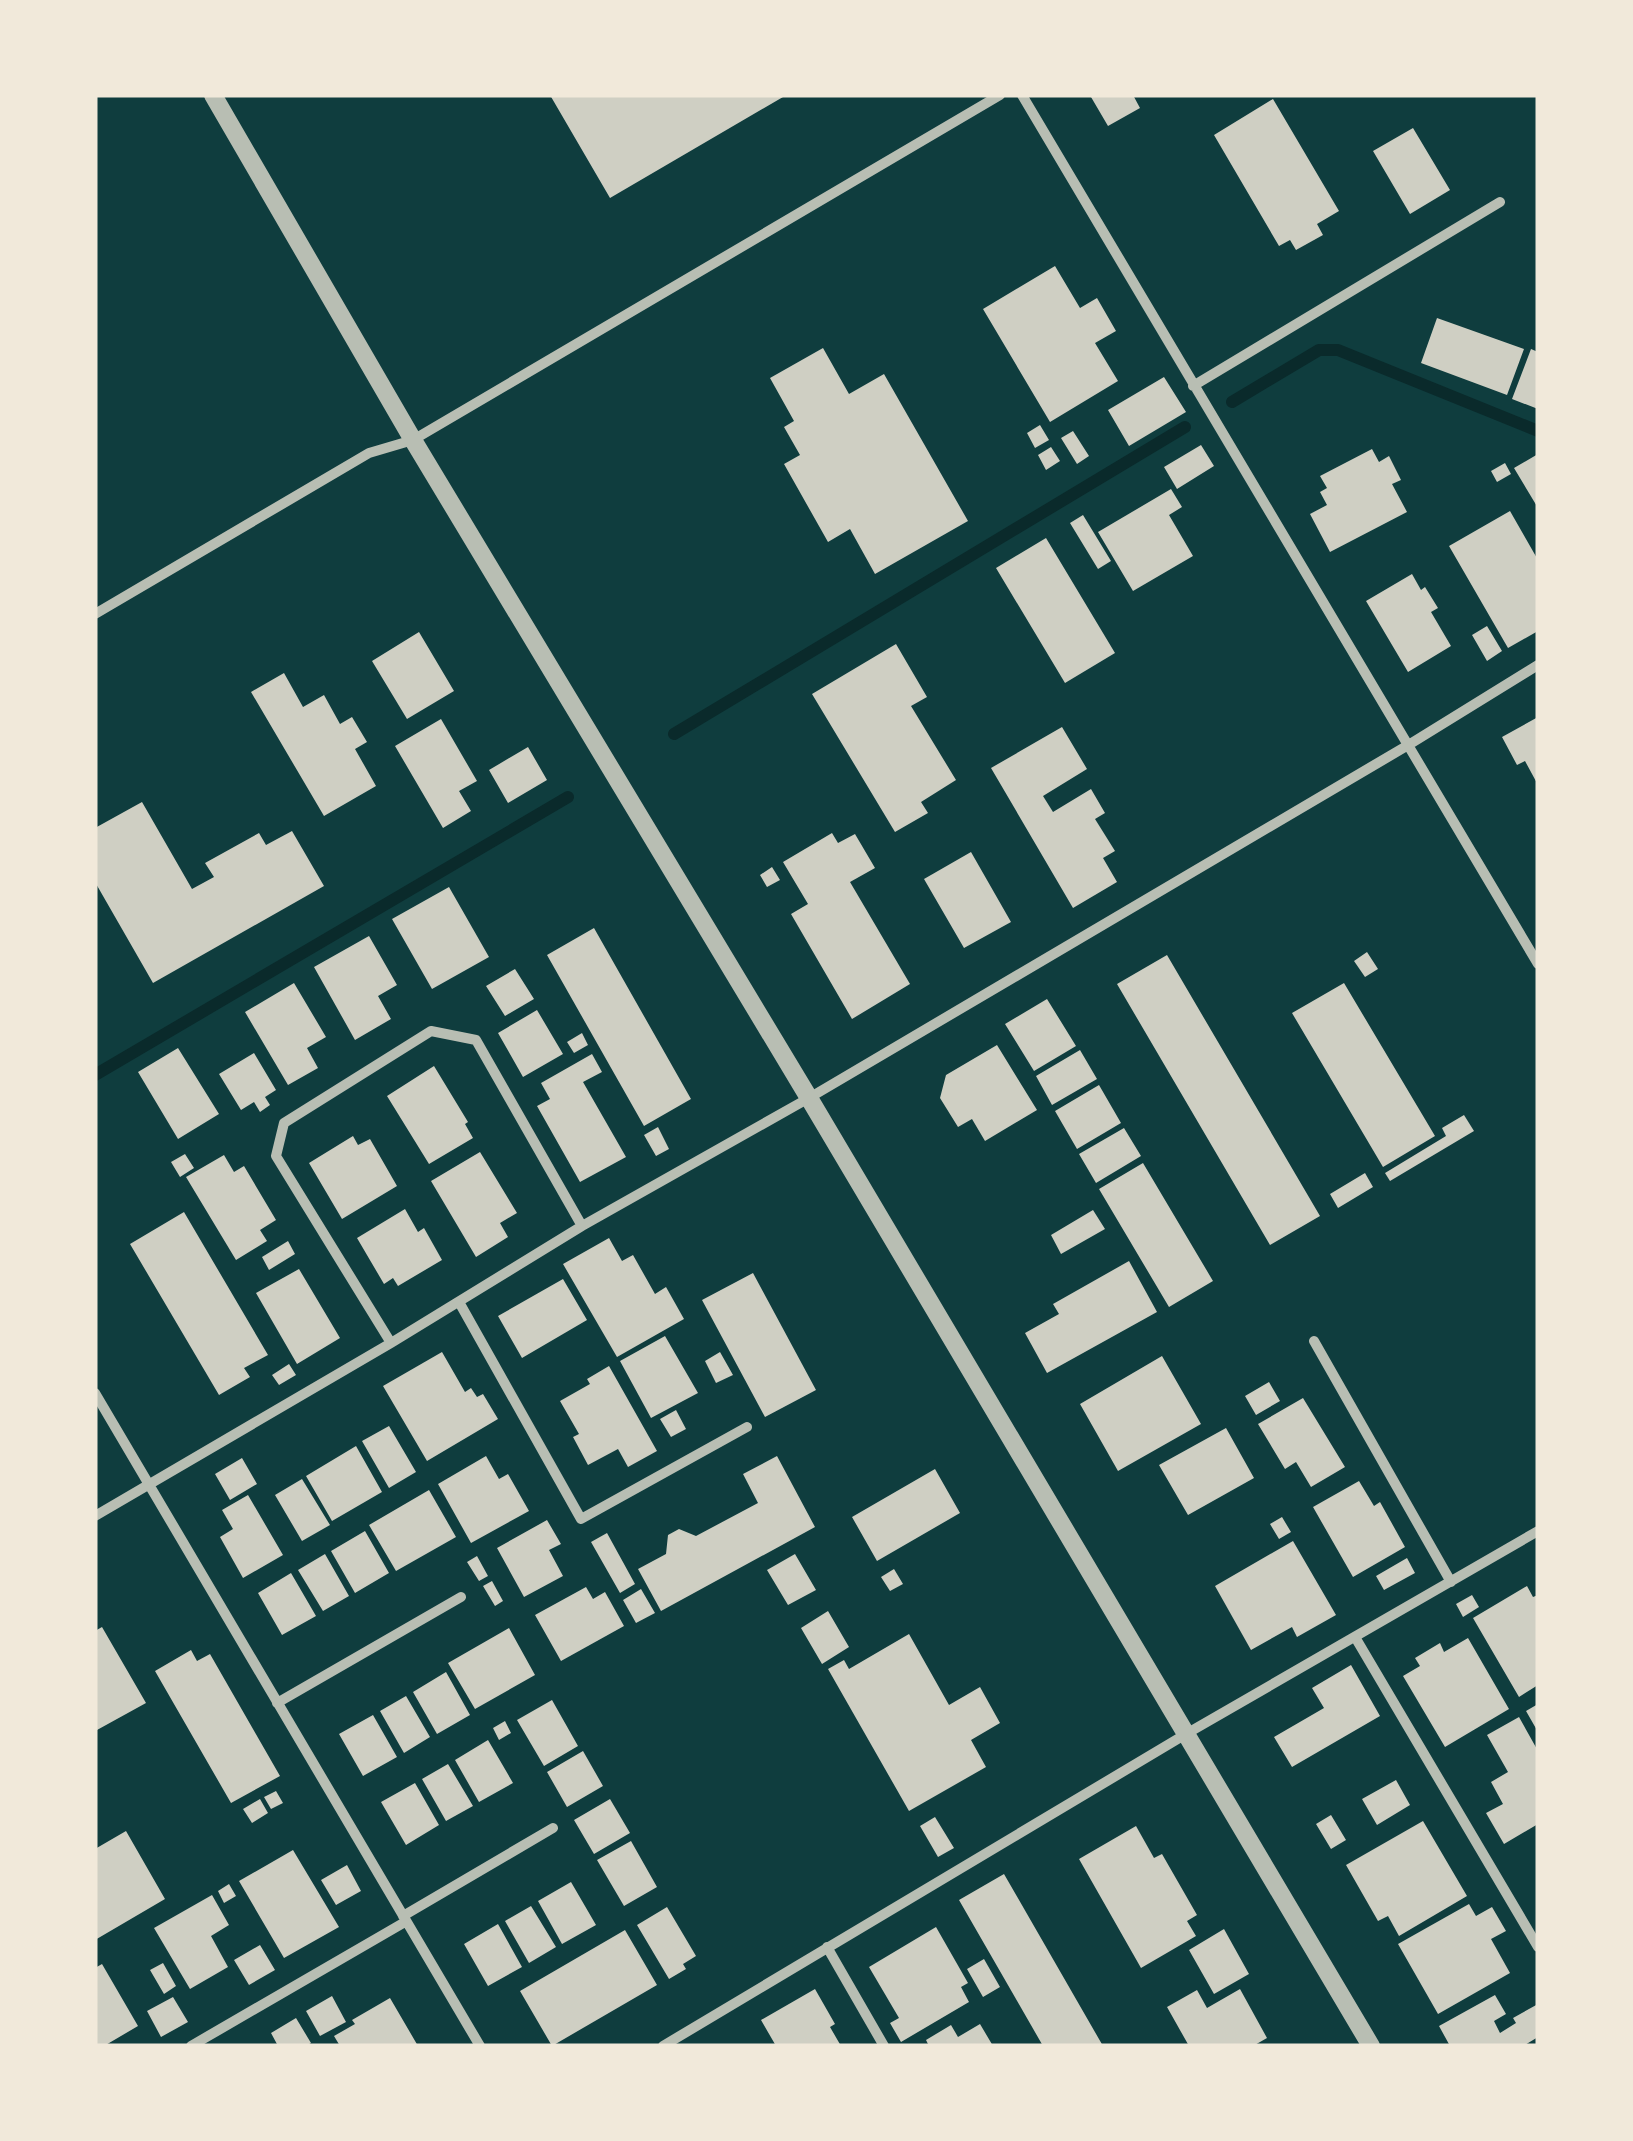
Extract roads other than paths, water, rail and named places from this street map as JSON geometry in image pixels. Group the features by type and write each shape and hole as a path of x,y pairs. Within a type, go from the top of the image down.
{"street":[{"path":"213,95 412,440 809,1098 1370,2046"},
{"path":"95,614 370,453 412,440 1000,95"},
{"path":"1022,95 1538,964"},
{"path":"1193,386 1500,202"},
{"path":"95,1516 582,1226 809,1098 1410,744 1538,665"},
{"path":"391,1342 276,1156 284,1123 431,1031 476,1040 582,1226"},
{"path":"458,1302 581,1519 747,1427"},
{"path":"1314,1340 1452,1582"},
{"path":"95,1393 480,2046"},
{"path":"663,2046 1186,1734 1538,1532"},
{"path":"277,1703 461,1597"},
{"path":"1355,1638 1538,1947"},
{"path":"190,2046 553,1828"},
{"path":"827,1947 884,2046"}],"waterway":[{"path":"1232,402 1319,350 1338,350 1538,431"},
{"path":"674,734 1185,427"},
{"path":"95,1075 568,797"}]}
